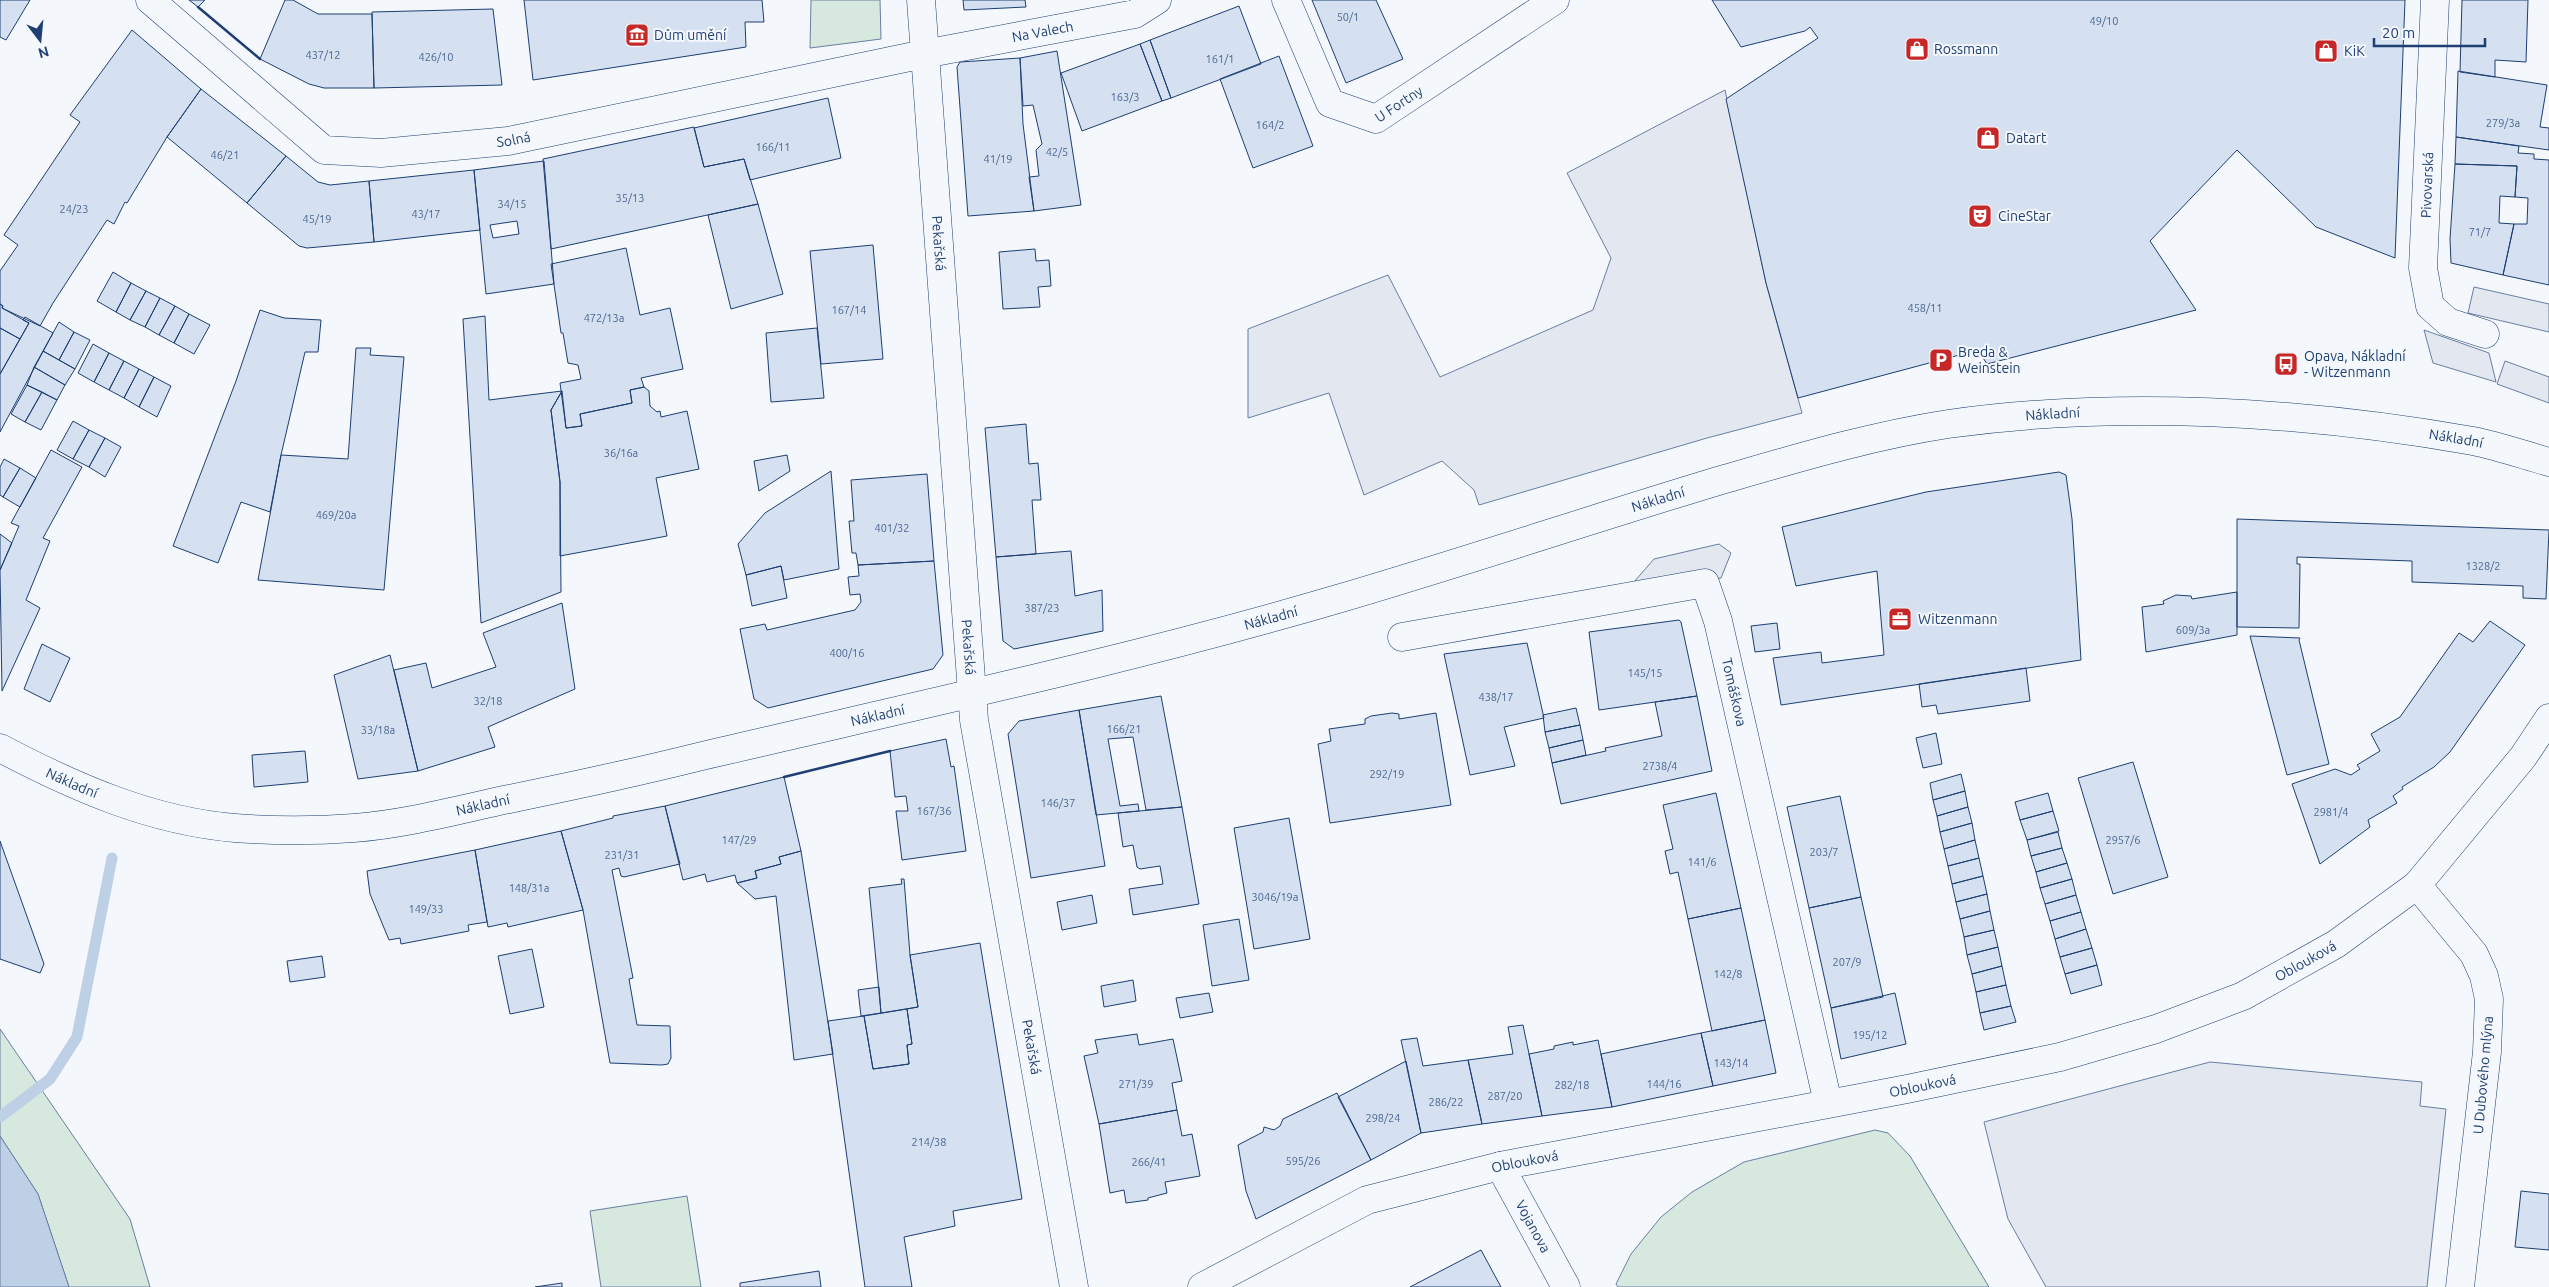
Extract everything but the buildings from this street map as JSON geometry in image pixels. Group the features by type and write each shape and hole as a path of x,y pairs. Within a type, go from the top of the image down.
{"street":[{"name":"Solná","path":"150,0 324,150 381,153 508,141 924,54"},
{"name":"Pekařská","path":"921,0 974,720 1074,1287"},
{"name":"Na Valech","path":"924,54 1135,14 1157,0"},
{"name":"U Fortny","path":"1286,0 1330,104 1376,119 1555,0"},
{"name":"Pivovarská","path":"2435,0 2423,268 2430,306 2448,322 2485,334"},
{"name":"Nákladní","path":"0,748 53,776 93,793 139,809 181,820 230,828 287,830 354,828 404,822 631,773 972,693 1184,640 1339,598 1774,465 1870,440 1948,424 2080,412 2171,411 2248,414 2323,421 2478,442 2549,462"},
{"name":"Tomáškova","path":"1402,637 1705,583 1718,621 1828,1103"},
{"name":"Oblouková","path":"1202,1287 1367,1200 1500,1166 1907,1089 2060,1057 2156,1029 2244,996 2336,944 2417,885 2523,757 2549,718"},
{"name":"U Dubového mlýna","path":"2417,885 2474,954 2484,976 2489,999 2487,1052 2460,1287"},
{"name":"Vojanova","path":"1500,1166 1566,1287"}],"shaded area":[{"path":"811,0 880,0 881,39 810,48"},
{"path":"1725,90 1766,283 1802,413 1707,438 1479,505 1474,490 1442,461 1364,495 1329,393 1248,418 1248,329 1388,275 1440,377 1593,310 1611,258 1567,173"},
{"path":"2474,287 2549,304 2549,332 2468,313"},
{"path":"2424,330 2489,353 2496,382 2433,363"},
{"path":"2505,361 2549,377 2549,403 2497,384"},
{"path":"1719,544 1731,553 1721,578 1620,598 1654,559"},
{"path":"0,1029 130,1219 150,1287 69,1287 38,1194 0,1136"},
{"path":"2210,1062 2422,1082 2420,1106 2446,1109 2427,1287 2046,1287 2008,1219 1984,1122"},
{"path":"1875,1130 1888,1133 1910,1156 1989,1287 1618,1287 1616,1284 1631,1254 1661,1217 1692,1192 1744,1162"},
{"path":"687,1196 701,1287 601,1287 590,1211"}],"water":[{"path":"0,1136 38,1194 69,1287 0,1287"}],"waterway":[{"path":"0,1117 50,1079 77,1037 112,858"}],"wall":[{"path":"198,7 260,59"},
{"path":"784,777 890,751"}],"place":[{"name":"Dům umění","path":"637,35"},
{"name":"Rossmann","path":"1917,49"},
{"name":"KiK","path":"2326,51"},
{"name":"Datart","path":"1988,138"},
{"name":"CineStar","path":"1980,216"},
{"name":"Breda & Weinstein","path":"1941,360"},
{"name":"Opava, Nákladní - Witzenmann","path":"2286,364"},
{"name":"Witzenmann","path":"1900,619"}]}
